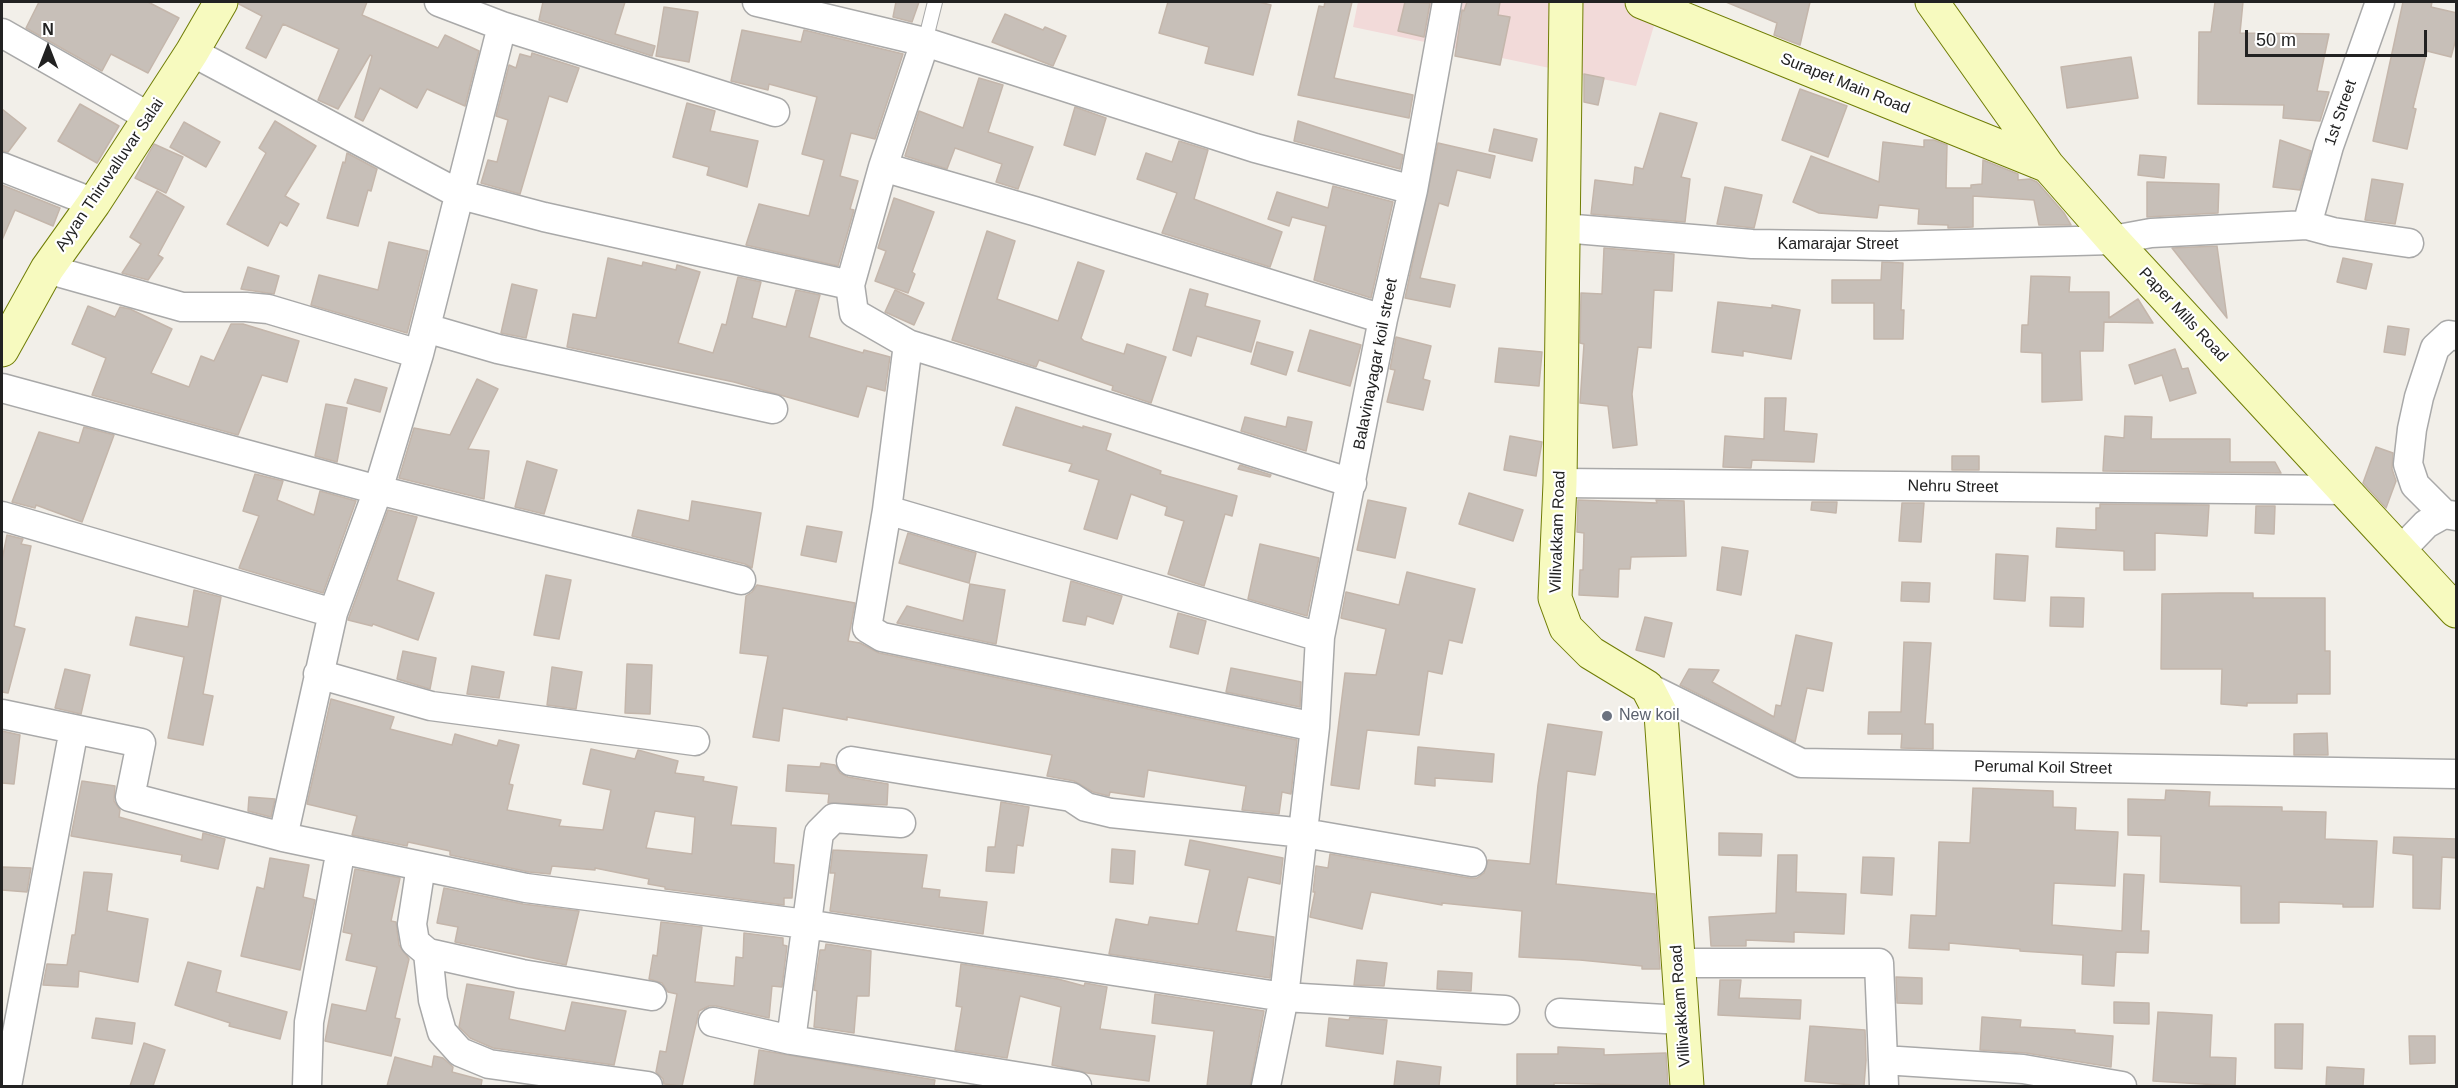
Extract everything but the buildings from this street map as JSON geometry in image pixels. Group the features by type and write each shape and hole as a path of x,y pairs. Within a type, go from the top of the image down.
{"street":[{"name":"Ayyan Thiruvalluvar Salai","path":"4,342 47,268 94,203 192,52 221,2"},
{"path":"439,2 502,26 775,112"},
{"path":"757,2 925,42 1255,148 1413,190"},
{"name":"Balavinayagar koil street","path":"1266,1086 1284,997 1304,833 1315,727 1320,638 1383,319 1413,190 1447,2"},
{"name":"Villivakkam Road","path":"1566,2 1560,483 1555,598 1566,628 1591,654 1647,687 1660,714 1687,1086"},
{"name":"Surapet Main Road","path":"1642,2 2048,166"},
{"name":"Paper Mills Road","path":"1932,2 2048,166 2113,240 2457,611"},
{"name":"1st Street","path":"2307,225 2330,146 2380,2"},
{"path":"283,837 333,613 378,490 423,341 502,26"},
{"path":"2,33 149,117"},
{"path":"925,42 883,167 850,285 854,313 908,344 1352,483"},
{"path":"192,52 461,195 544,217 850,285"},
{"path":"2,167 94,203"},
{"path":"883,167 1034,211 1383,319"},
{"name":"Kamarajar Street","path":"1563,228 1752,244 1890,246 2113,240 2151,233 2307,225 2333,232 2409,243"},
{"path":"47,268 182,307 268,309 423,341 498,349 773,409"},
{"path":"2401,550 2426,524 2450,515 2415,485 2408,464 2416,408 2435,348 2449,335 2457,336"},
{"path":"908,344 887,510 867,628 882,637 1315,727"},
{"path":"2,388 378,490 741,580"},
{"name":"Nehru Street","path":"1560,483 2346,490"},
{"path":"887,510 1320,638"},
{"path":"2,516 333,613"},
{"path":"318,674 431,706 695,741"},
{"name":"Perumal Koil Street","path":"1647,687 1801,763 2457,774"},
{"path":"2,714 141,743 130,797 283,837 525,888 806,924 1284,997 1505,1010"},
{"path":"7,1086 74,729"},
{"path":"850,761 1071,797 1086,807 1111,813 1304,833 1472,862"},
{"path":"791,1040 819,833 834,818 901,823"},
{"path":"307,1086 309,1022 341,849"},
{"path":"421,866 412,924 416,942 428,953 522,974 652,996"},
{"path":"428,953 433,1000 442,1032 460,1052 489,1064 648,1086"},
{"path":"1678,963 1880,963 1884,1073 2022,1068 2122,1086"},
{"path":"1560,1013 1682,1020"},
{"path":"713,1022 791,1040 1077,1086"}],"lane":[{"path":"925,42 935,2"}],"shaded area":[{"path":"1358,2 1661,2 1636,86 1353,27"}],"place":[{"name":"New koil","path":"1607,716"}]}
